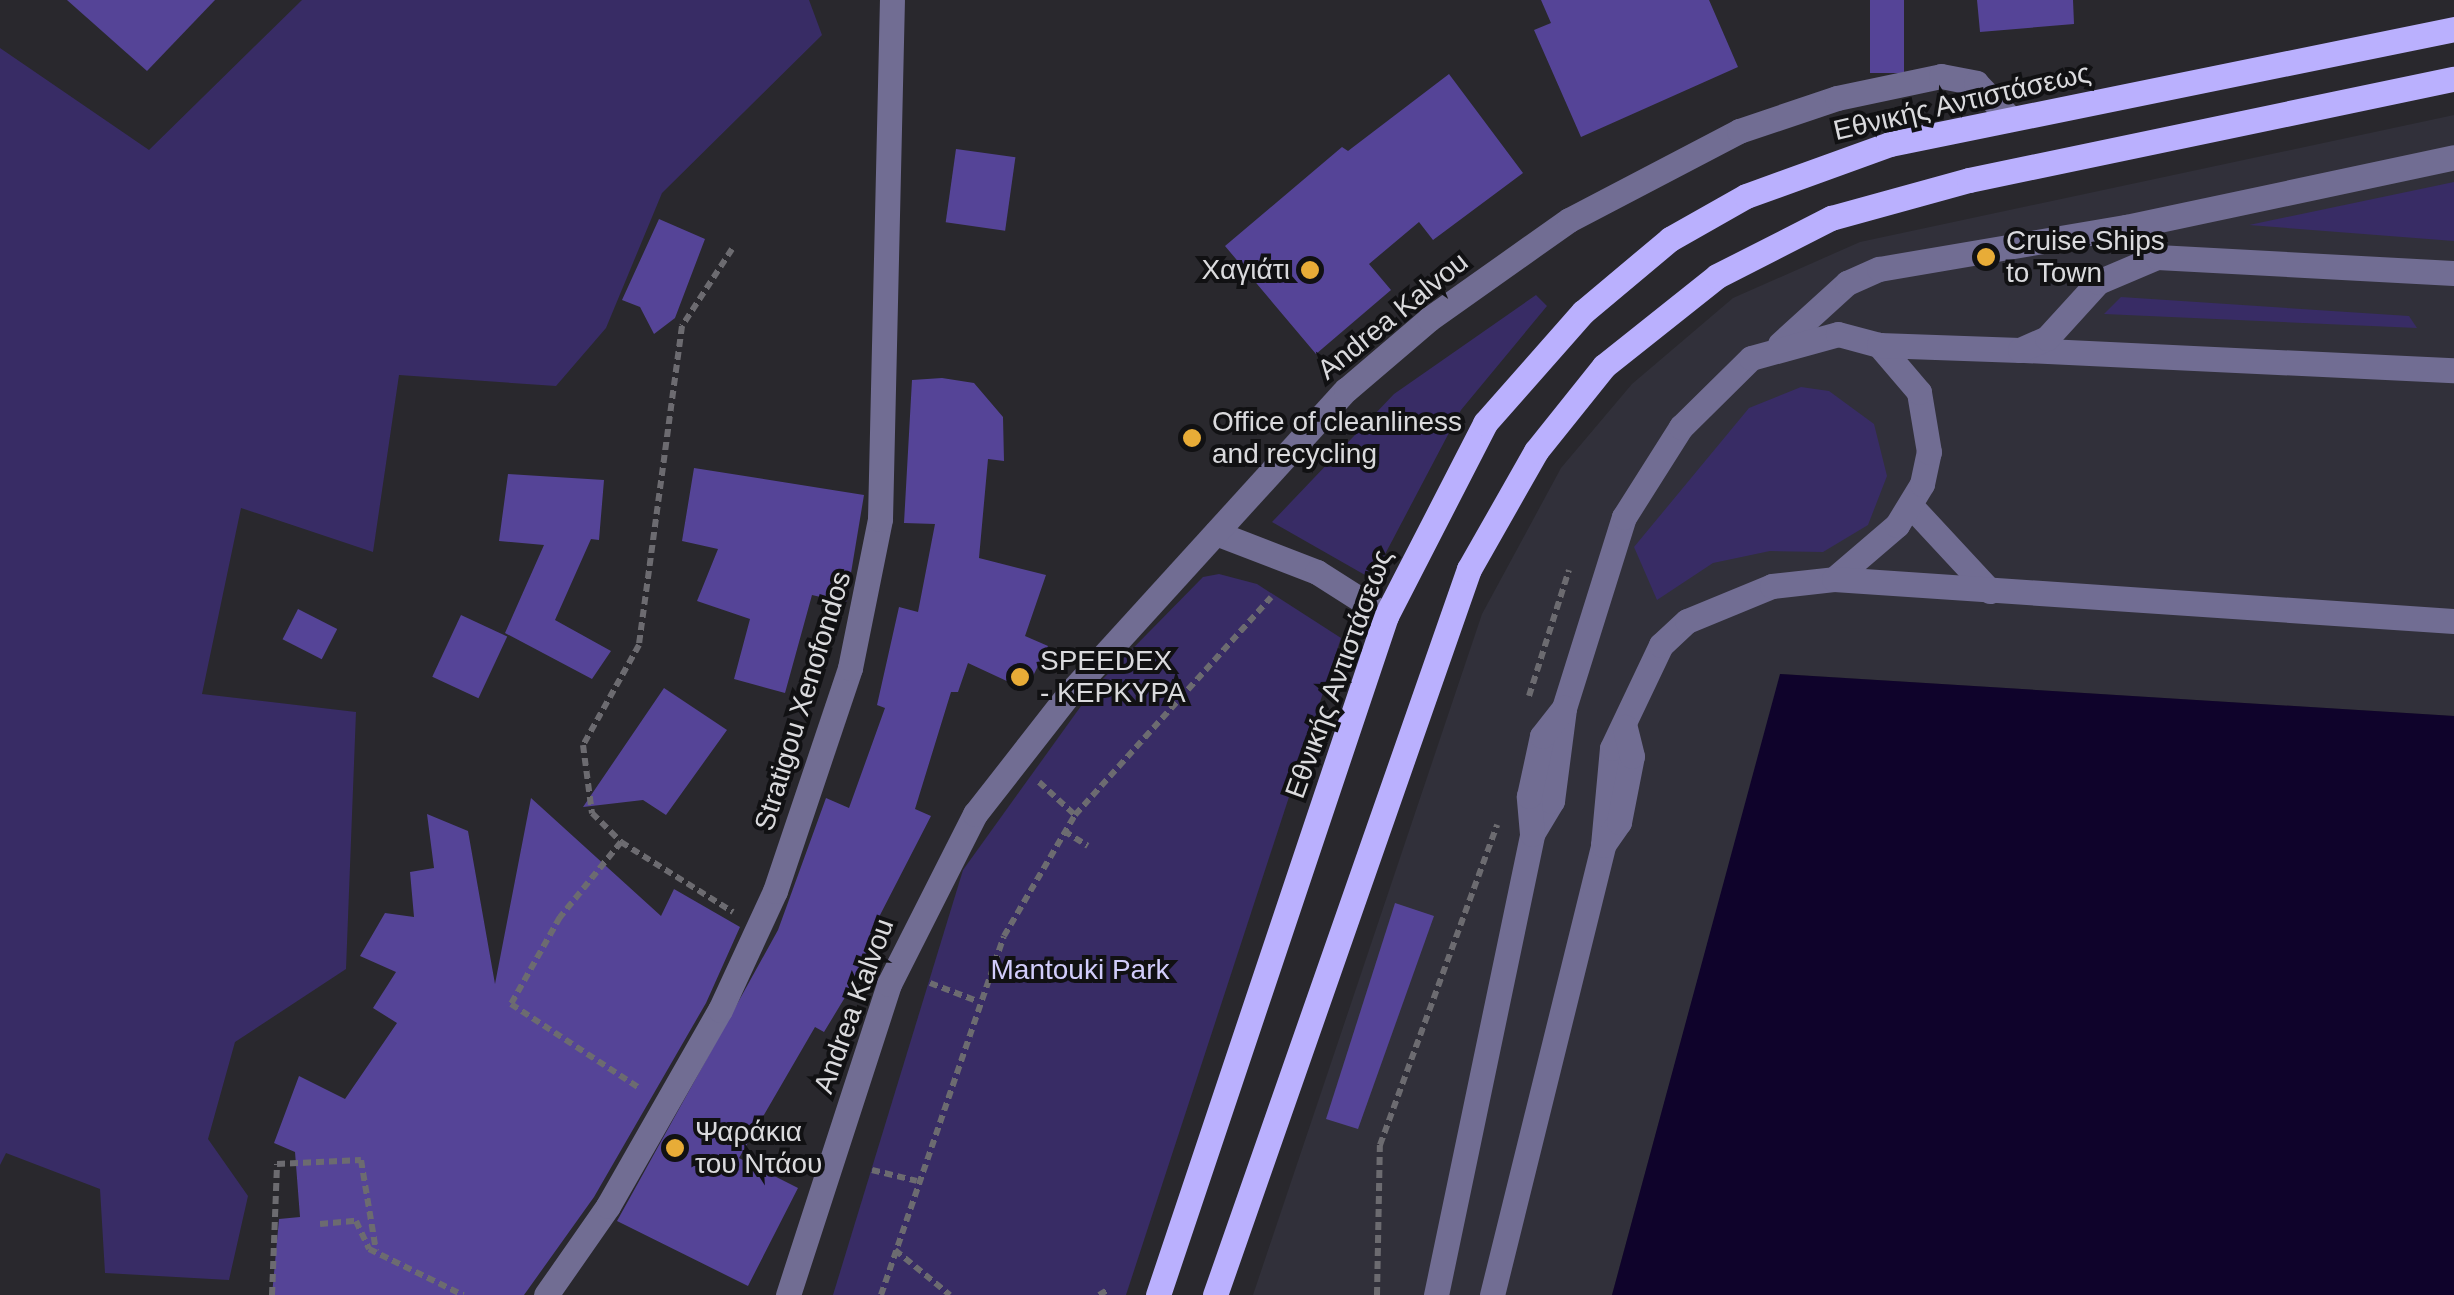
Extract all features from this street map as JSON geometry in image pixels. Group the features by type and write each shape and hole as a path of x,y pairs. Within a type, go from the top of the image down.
{"main road":[{"name":"Εθνικής Αντιστάσεως","path":"1158,1295 1386,616 1485,423 1560,334 1670,239 1818,168 2010,118 2454,28"},
{"path":"1216,1295 1469,569 1536,451 1604,366 1734,265 1830,218 1968,180 2454,79"}],"street":[{"name":"Stratigou Xenofondos","path":"560,1291 668,1105 759,929 827,743 874,562 892,0"},
{"name":"Andrea Kalvou","path":"788,1295 889,984 947,861 1068,694 1216,533 1278,458 1402,341 1570,220 1648,175 1755,126 1941,76 1976,82 2010,118"},
{"path":"1436,1295 1532,834 1528,796 1542,736 1564,708 1590,611 1645,478 1724,378 1780,344 1846,283 1879,269 2126,227 2454,157"},
{"path":"2126,227 2129,263"},
{"path":"2020,350 2047,338 2098,282 2129,263 2157,256 2454,273"},
{"path":"1780,344 1838,334 1879,345 2454,370"},
{"path":"1834,579 1911,506 1929,452 1926,414 1911,378 1879,345"},
{"path":"1911,506 1990,591"},
{"path":"1216,533 1317,572 1386,616"},
{"path":"1492,1295 1603,845 1619,822 1628,782 1625,728 1661,646 1687,621 1772,586 1834,579 2454,621"}],"path":[{"path":"732,249 682,326 639,644 583,745 592,813 621,842 759,929"},
{"path":"880,1295 976,1001 1064,831 1271,597"},
{"path":"1038,780 1075,815"},
{"path":"1064,831 1088,846"},
{"path":"621,842 560,917 511,1004 668,1105"},
{"path":"930,983 976,1001"},
{"path":"272,1295 277,1164 361,1160 376,1250"},
{"path":"872,1170 918,1181"},
{"path":"320,1224 356,1222 376,1250 463,1295"},
{"path":"895,1250 950,1295"},
{"path":"1099,1295 1109,1289"}],"shaded area":[{"path":"2454,115 2454,716 1781,674 1612,1295 1253,1295 1482,614 1561,468 1632,384 1733,298 1860,242"},
{"path":"1780,674 2454,716 2454,1295 1612,1295"}],"green space":[{"path":"302,0 809,0 822,35 662,193 606,328 556,386 399,375 373,552 241,508 202,694 356,712 346,969 235,1042 208,1139 248,1196 229,1280 105,1273 100,1189 6,1153 0,1165 0,48 149,150"},
{"path":"2454,182 2454,241 2249,225"},
{"path":"1536,295 1547,306 1461,410 1372,579 1272,522 1394,394"},
{"path":"2121,297 2409,316 2417,328 2104,314"},
{"path":"1801,387 1829,391 1874,424 1887,476 1868,525 1823,552 1770,551 1713,563 1657,600 1634,547 1749,408"},
{"name":"Mantouki Park","path":"1219,574 1257,584 1341,638 1126,1295 833,1295 963,870 1094,688 1203,577"}],"building":[{"path":"67,0 215,0 147,71"},
{"path":"1541,0 1709,0 1738,67 1581,137 1534,30 1551,23"},
{"path":"1870,0 1904,0 1904,73 1870,73"},
{"path":"1977,0 2073,0 2074,24 1980,32"},
{"path":"1449,74 1523,173 1433,240 1419,222 1369,264 1391,290 1316,354 1225,246 1342,147 1348,151"},
{"path":"956,149 1015,157 1005,231 946,222"},
{"path":"659,219 705,239 675,318 654,334 640,307 622,300"},
{"path":"942,378 974,383 1003,417 1004,461 988,459 979,558 1046,575 1025,636 1048,646 1026,690 968,663 958,692 951,692 915,809 931,816 879,917 890,923 824,1032 815,1027 739,1158 798,1188 748,1286 617,1221 778,930 826,798 849,808 885,708 877,705 899,607 918,612 935,524 904,523 912,380"},
{"path":"694,468 864,495 846,603 812,595 785,693 734,679 750,619 697,601 718,549 682,541"},
{"path":"508,474 604,480 599,540 591,539 555,620 611,651 592,679 505,633 544,545 499,541"},
{"path":"298,609 337,629 322,659 283,639"},
{"path":"461,615 507,637 478,698 432,677"},
{"path":"664,688 727,730 666,815 643,800 583,807"},
{"path":"531,798 661,916 674,889 740,927 706,1003 594,1197 524,1295 272,1295 279,1219 300,1217 295,1152 274,1143 299,1076 345,1099 397,1023 373,1008 396,972 360,956 385,913 414,917 410,872 434,868 427,814 468,831 495,984"},
{"path":"1395,903 1434,916 1358,1129 1326,1119"}],"place":[{"name":"Cruise Ships to Town","path":"1986,257"},
{"name":"Χαγιάτι","path":"1310,270"},
{"name":"Office of cleanliness and recycling","path":"1192,438"},
{"name":"SPEEDEX - ΚΕΡΚΥΡΑ","path":"1020,677"},
{"name":"Ψαράκια του Ντάου","path":"675,1148"}]}
